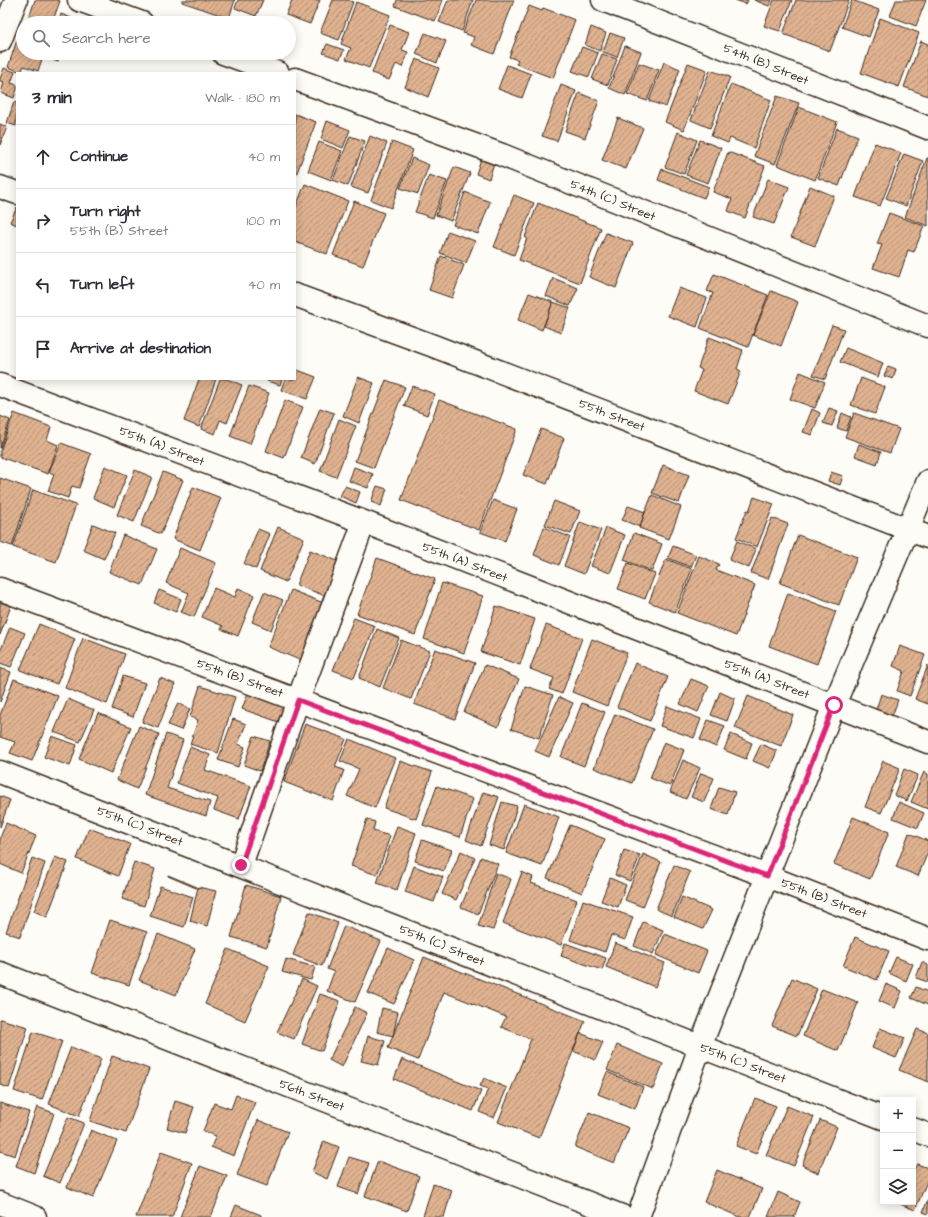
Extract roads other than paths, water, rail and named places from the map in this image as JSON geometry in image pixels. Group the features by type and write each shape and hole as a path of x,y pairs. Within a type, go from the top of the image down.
{"street":[{"path":"0,41 16,0"},
{"path":"79,0 123,16"},
{"name":"54th (B) Street","path":"603,0 928,128"},
{"path":"243,60 275,72"},
{"name":"54th (C) Street","path":"296,79 502,155 928,326"},
{"path":"0,187 16,193"},
{"name":"55th Street","path":"296,295 438,348 928,537"},
{"name":"55th (A) Street","path":"0,385 364,522 928,742"},
{"path":"638,1217 700,1047 834,705 928,481"},
{"path":"241,865 298,700 364,522"},
{"name":"55th (B) Street","path":"0,589 767,876 928,939"},
{"name":"55th (C) Street","path":"0,772 241,865 880,1117"},
{"name":"56th Street","path":"0,973 624,1217"},
{"path":"916,1130 928,1135"},
{"path":"0,1203 35,1217"}]}
